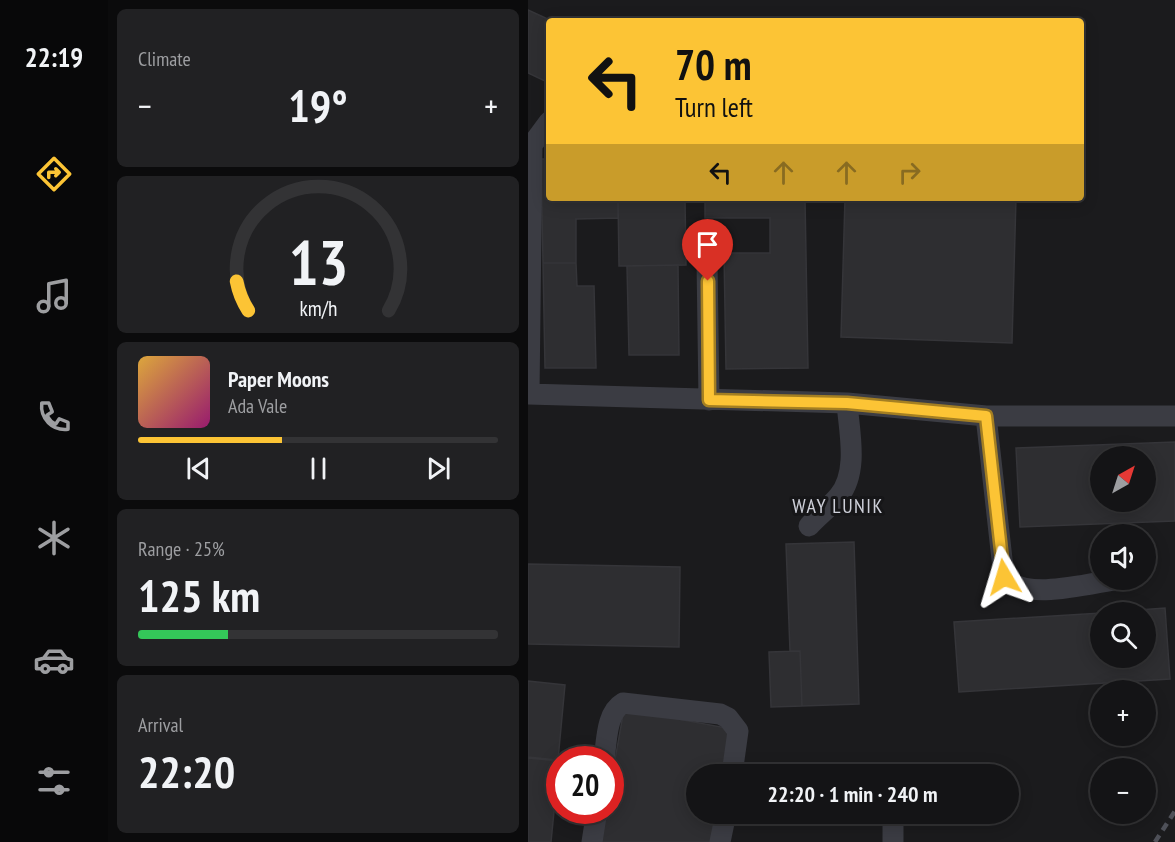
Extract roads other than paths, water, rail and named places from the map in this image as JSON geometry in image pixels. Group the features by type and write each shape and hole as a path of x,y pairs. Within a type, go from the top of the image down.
{"street":[{"path":"546,126 532,145 529,393 847,403 986,416 1175,416"},
{"path":"707,261 709,400"},
{"path":"808,526 840,494 850,472 851,443 847,403"},
{"path":"986,416 1004,577 1009,584 1036,590 1090,583"},
{"path":"606,746 610,720 616,707 623,703 720,714 728,718 738,731 733,764"},
{"path":"592,842 595,824"},
{"path":"720,842 724,824"},
{"path":"893,824 893,842"}],"railway":[{"path":"1155,842 1175,811"}],"district":[{"name":"WAY LUNIK","path":"838,506"}]}
